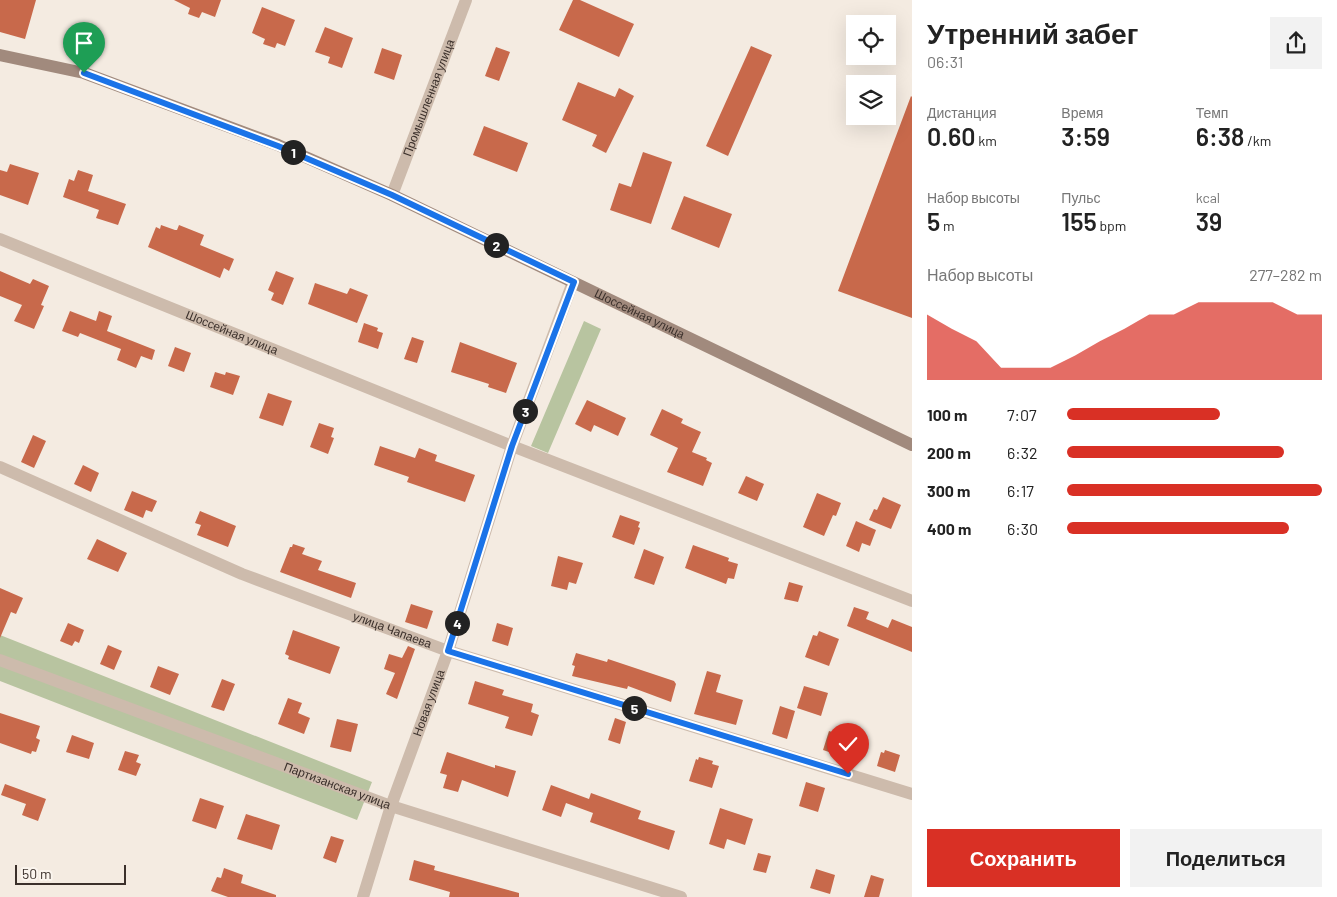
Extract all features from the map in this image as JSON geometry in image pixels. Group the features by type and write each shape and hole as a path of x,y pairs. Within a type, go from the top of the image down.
{"main road":[{"name":"Шоссейная улица","path":"0,55 84,73 278,146 392,195 912,445"}],"street":[{"name":"Промышленная улица","path":"392,195 466,0"},
{"name":"Шоссейная улица","path":"0,238 512,446 912,601"},
{"name":"Новая улица","path":"363,897 391,806 448,651 512,446 574,282"},
{"name":"улица Чапаева","path":"0,468 242,574 448,651 912,794"},
{"name":"Партизанская улица","path":"0,660 391,806 681,897"}],"green space":[{"path":"584,321 601,329 548,453 531,446"},
{"path":"0,635 372,782 357,820 0,681"}],"building":[{"path":"0,0 36,0 25,39 0,32"},
{"path":"174,0 221,0 215,17 202,12 199,18 188,14 190,8"},
{"path":"573,0 580,0 634,24 619,57 559,30"},
{"path":"262,7 295,20 285,46 277,43 275,48 263,44 265,39 252,33"},
{"path":"325,27 353,38 342,68 328,63 330,57 315,52"},
{"path":"751,46 772,55 728,156 706,146"},
{"path":"496,47 510,52 499,81 485,76"},
{"path":"382,48 402,55 394,80 374,73"},
{"path":"578,82 615,97 619,88 634,96 606,153 592,146 597,135 562,120"},
{"path":"912,97 912,318 838,291"},
{"path":"484,126 528,143 517,172 473,155"},
{"path":"643,152 672,162 651,224 610,210 619,183 631,187"},
{"path":"10,164 39,173 28,205 0,195 0,170 7,172"},
{"path":"78,170 93,175 88,191 126,204 118,225 96,218 99,210 63,197 69,179 74,181"},
{"path":"684,196 732,214 719,248 671,229"},
{"path":"161,225 177,230 179,225 204,235 200,245 234,259 229,271 224,268 220,278 148,247 156,227 160,229"},
{"path":"0,271 30,284 33,279 49,286 41,305 44,306 34,329 14,321 22,305 0,296"},
{"path":"276,271 294,278 283,305 271,300 274,293 268,290"},
{"path":"315,283 347,294 350,288 368,295 357,323 308,304"},
{"path":"70,311 96,321 99,311 112,316 107,331 155,350 152,360 141,356 136,368 117,360 121,349 80,333 78,337 62,331"},
{"path":"364,323 378,328 377,331 383,333 378,349 358,342"},
{"path":"412,337 424,341 417,363 404,359"},
{"path":"460,342 517,363 506,393 488,387 489,384 451,372"},
{"path":"175,347 191,353 184,372 168,366"},
{"path":"215,372 225,375 226,372 240,376 233,395 210,387"},
{"path":"268,393 292,401 283,426 259,418"},
{"path":"587,400 626,418 618,436 594,425 591,432 575,424"},
{"path":"662,409 683,419 681,423 701,432 692,452 707,458 706,460 712,463 703,486 667,472 678,448 650,435"},
{"path":"319,423 334,428 331,437 334,438 328,454 310,447"},
{"path":"33,435 46,441 34,468 21,462"},
{"path":"380,446 415,458 419,448 437,455 435,461 475,475 465,502 407,482 409,477 374,465"},
{"path":"83,465 99,473 91,492 74,484"},
{"path":"746,476 764,484 757,501 738,493"},
{"path":"132,491 157,501 152,512 146,510 143,518 124,510"},
{"path":"817,493 841,503 836,516 833,515 824,536 803,527"},
{"path":"883,497 901,505 891,529 869,520 874,509 877,510"},
{"path":"200,511 236,526 228,547 197,535 201,525 195,523"},
{"path":"620,515 640,522 638,527 640,528 634,545 612,537"},
{"path":"856,521 876,530 870,546 862,543 859,552 846,546"},
{"path":"97,539 127,553 118,572 87,559"},
{"path":"293,544 305,548 302,554 322,561 318,570 356,583 351,598 280,572"},
{"path":"693,545 729,558 728,561 738,564 734,579 728,578 726,584 685,568"},
{"path":"644,549 664,557 654,585 634,578"},
{"path":"558,556 583,563 576,584 569,582 567,590 551,586"},
{"path":"789,582 803,586 798,602 784,599"},
{"path":"0,588 23,598 16,614 11,612 0,638"},
{"path":"411,604 433,611 427,629 405,622"},
{"path":"854,607 869,612 866,619 888,628 892,619 912,627 912,652 847,626"},
{"path":"68,623 84,630 79,643 75,641 72,646 60,641"},
{"path":"497,623 513,628 508,646 492,641"},
{"path":"293,630 340,647 330,674 288,659 289,656 285,654"},
{"path":"819,631 839,639 829,666 805,657 813,635 817,636"},
{"path":"108,645 122,651 114,670 100,664"},
{"path":"408,646 415,649 397,699 386,694 395,673 384,669 389,654 402,658"},
{"path":"576,653 607,662 608,659 674,681 676,684 671,702 628,686 627,689 572,676 575,666 572,665"},
{"path":"158,666 179,674 170,695 150,687"},
{"path":"707,671 721,675 716,692 743,700 736,725 694,714"},
{"path":"222,679 235,684 224,711 211,707"},
{"path":"475,681 504,690 502,695 533,704 531,712 539,715 532,736 505,728 509,717 468,704"},
{"path":"804,686 828,693 821,716 797,708"},
{"path":"288,698 302,703 298,713 310,718 304,734 278,724"},
{"path":"780,706 795,711 787,739 772,734"},
{"path":"0,713 40,726 36,738 40,740 36,752 32,751 31,754 0,743"},
{"path":"615,718 626,722 620,744 608,740"},
{"path":"337,719 358,724 351,752 330,747"},
{"path":"829,731 841,735 835,754 823,750"},
{"path":"72,735 94,743 89,759 66,752"},
{"path":"885,750 900,755 895,772 877,766 881,752 884,753"},
{"path":"125,751 139,755 136,762 141,764 136,776 118,770"},
{"path":"447,752 495,768 495,765 516,771 508,797 462,780 458,792 443,788 447,775 440,773"},
{"path":"699,757 713,761 712,764 719,766 712,788 689,781 696,759 698,760"},
{"path":"806,782 825,788 818,812 799,806"},
{"path":"5,784 46,799 38,821 22,815 26,804 1,795"},
{"path":"551,785 589,799 591,793 641,811 638,819 675,831 669,850 590,822 593,813 566,803 561,817 542,810"},
{"path":"200,798 224,806 216,829 192,821"},
{"path":"720,808 753,819 745,845 727,839 724,849 709,844"},
{"path":"246,814 280,825 272,850 237,839"},
{"path":"331,836 344,840 336,863 323,858"},
{"path":"758,853 771,856 766,873 753,870"},
{"path":"414,860 435,866 434,870 519,893 519,897 449,897 450,892 409,880"},
{"path":"224,868 243,875 241,883 276,895 276,897 228,897 211,891 217,877 221,878"},
{"path":"816,869 835,875 830,894 810,888"},
{"path":"871,875 884,879 879,897 864,897"}],"route":[{"path":"84,73 278,146 392,195 574,282 512,446 448,651 848,774"}]}
